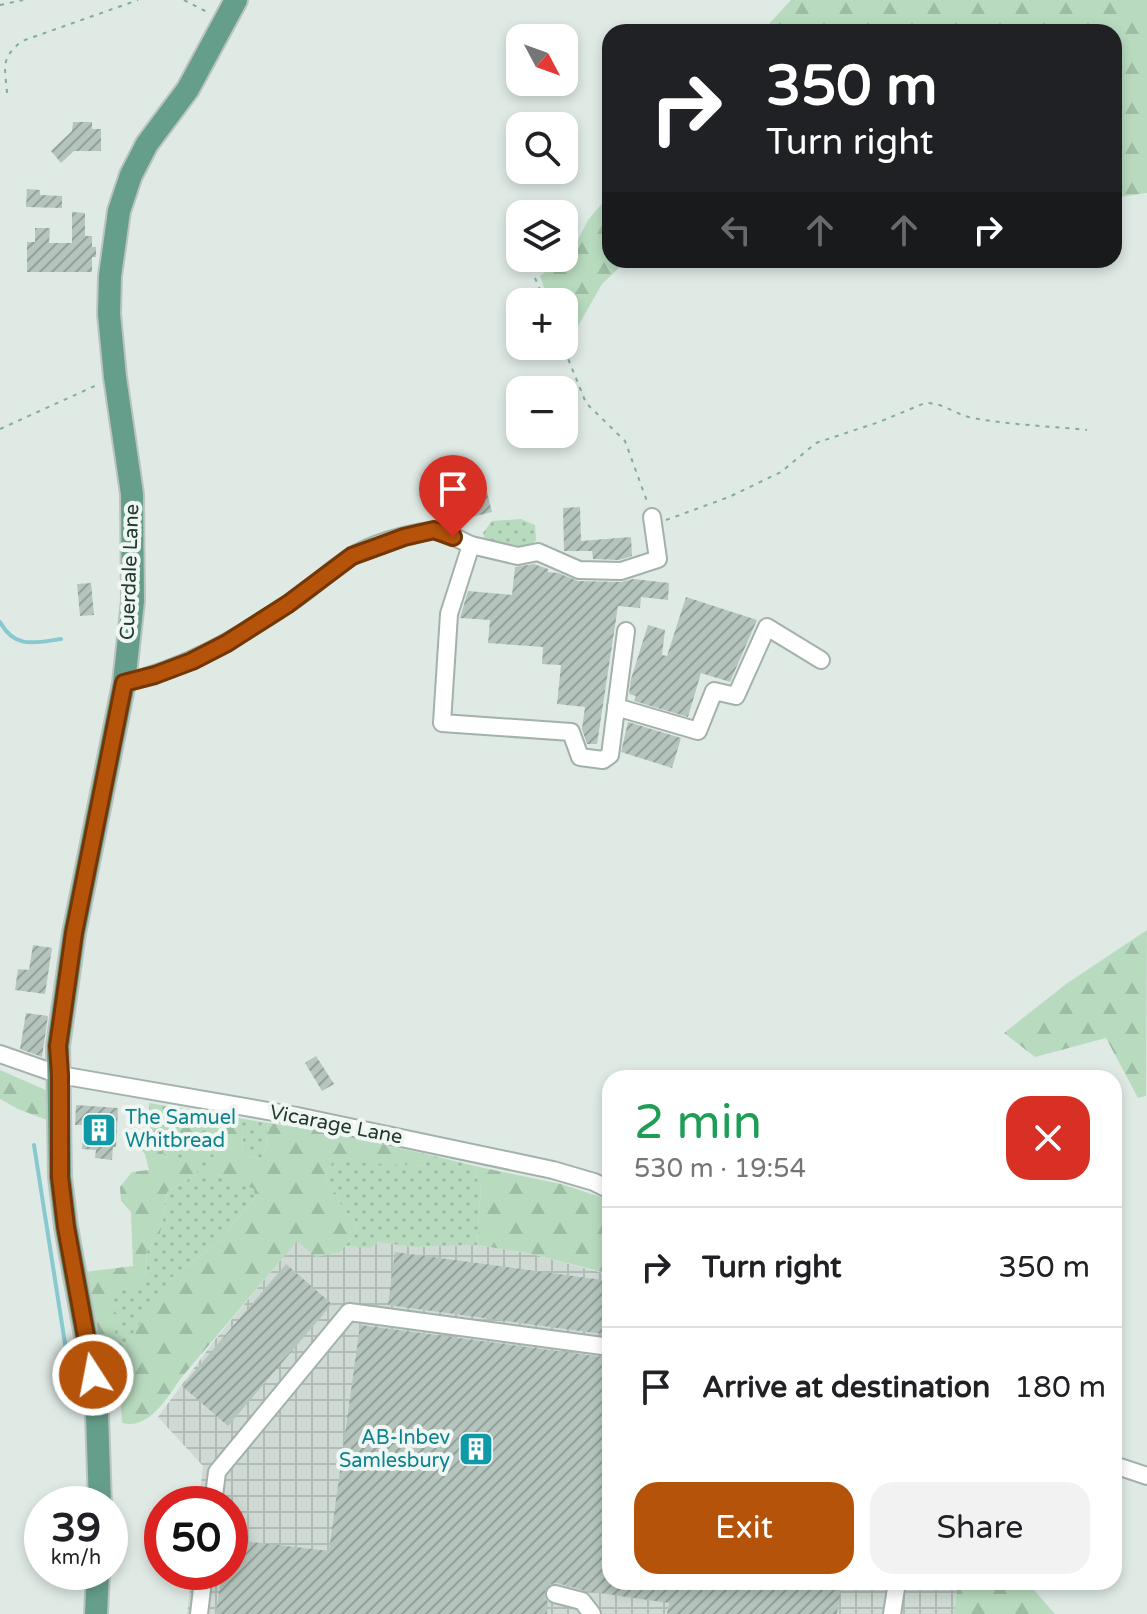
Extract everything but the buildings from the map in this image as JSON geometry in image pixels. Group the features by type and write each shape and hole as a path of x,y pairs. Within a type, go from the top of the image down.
{"main road":[{"name":"Cuerdale Lane","path":"99,1486 93,1375 60,1177 58,1046 74,933 124,683 133,601 132,494 115,377 109,314 110,276 119,211 131,175 147,144 188,89 236,0"},
{"path":"96,1614 97,1590"}],"street":[{"path":"124,683 192,661 227,643 288,604 352,556 377,545 434,530 471,545 518,556 538,552 579,570 621,571 658,559 657,520"},
{"path":"471,545 449,614 442,723 571,732 580,757 603,760 610,755 626,631"},
{"path":"616,707 698,731 714,691 736,696 767,627 821,660"},
{"name":"Vicarage Lane","path":"0,1054 60,1075 297,1116 553,1170 602,1186"},
{"path":"215,1486 217,1472 349,1312 602,1346"},
{"path":"1122,1468 1147,1476"},
{"path":"199,1614 202,1590"},
{"path":"892,1614 896,1590"},
{"path":"555,1594 582,1601 592,1614"}],"path":[{"path":"0,5 23,0"},
{"path":"7,93 4,64 10,51 22,41 138,0"},
{"path":"184,0 225,24"},
{"path":"535,278 539,288"},
{"path":"569,360 586,403 625,441 657,520 729,497 781,472 816,443 925,403 941,405 969,418 1087,430"},
{"path":"0,429 115,377"}],"shaded area":[{"path":"297,1240 339,1252 345,1246 371,1248 378,1242 413,1247 477,1245 528,1253 602,1273 602,1590 957,1590 954,1614 187,1614 190,1590 248,1590 248,1486 201,1486 203,1466 158,1417 214,1341"}],"green space":[{"path":"791,0 1147,0 1147,193 1122,197 1122,24 769,24"},
{"path":"602,203 602,268 619,268 602,284 578,326 578,288 544,288 540,276 545,272 578,272 578,240 588,220"},
{"path":"521,519 535,525 536,540 526,551 488,548 483,533 492,521"},
{"path":"1147,930 1146,1096 1138,1098 1106,1038 1035,1057 1004,1033 1066,984"},
{"path":"0,1070 48,1091 47,1120 0,1099"},
{"path":"149,1103 268,1123 266,1149 260,1159 242,1151 243,1129 219,1153 216,1174 255,1189 255,1197 220,1241 171,1278 126,1345 116,1338 111,1309 113,1299 144,1276 146,1251 160,1235 167,1192 197,1174 196,1128 179,1125 177,1130 186,1138 184,1162 173,1162 164,1155 156,1133 150,1132"},
{"path":"237,1121 243,1129 242,1151 260,1159 266,1149 268,1123 318,1130 430,1155 422,1166 333,1161 325,1176 328,1186 336,1193 342,1208 356,1221 357,1232 340,1252 316,1257 297,1241 156,1411 141,1422 122,1423 120,1394 130,1379 130,1365 122,1360 115,1361 113,1372 104,1374 85,1272 133,1266 131,1212 121,1201 120,1187 132,1172 149,1170 145,1154 132,1140 144,1132 156,1133 164,1155 173,1162 183,1162 186,1139 176,1129 180,1124 196,1128 200,1138 197,1174 167,1192 160,1235 146,1251 144,1276 118,1294 111,1306 120,1318 116,1338 125,1345 171,1278 220,1241 255,1197 254,1189 210,1174 207,1165 219,1153 219,1135"},
{"path":"430,1155 479,1167 475,1176 481,1184 477,1245 413,1247 378,1242 371,1248 345,1246 357,1232 356,1222 342,1208 336,1193 328,1186 325,1176 333,1160 422,1166"},
{"path":"479,1167 561,1184 602,1197 602,1272 528,1253 477,1245 481,1185 475,1176"},
{"path":"957,1590 1034,1590 1055,1614 954,1614"}],"waterway":[{"path":"0,622 12,637 26,642 61,639"},
{"path":"34,1145 71,1382"}],"place":[{"name":"The Samuel Whitbread","path":"99,1130"},
{"name":"AB-Inbev Samlesbury","path":"476,1449"}],"route":[{"path":"93,1375 60,1177 58,1046 74,933 124,683 192,661 227,643 288,604 352,556 377,545 434,530 453,537"}]}
